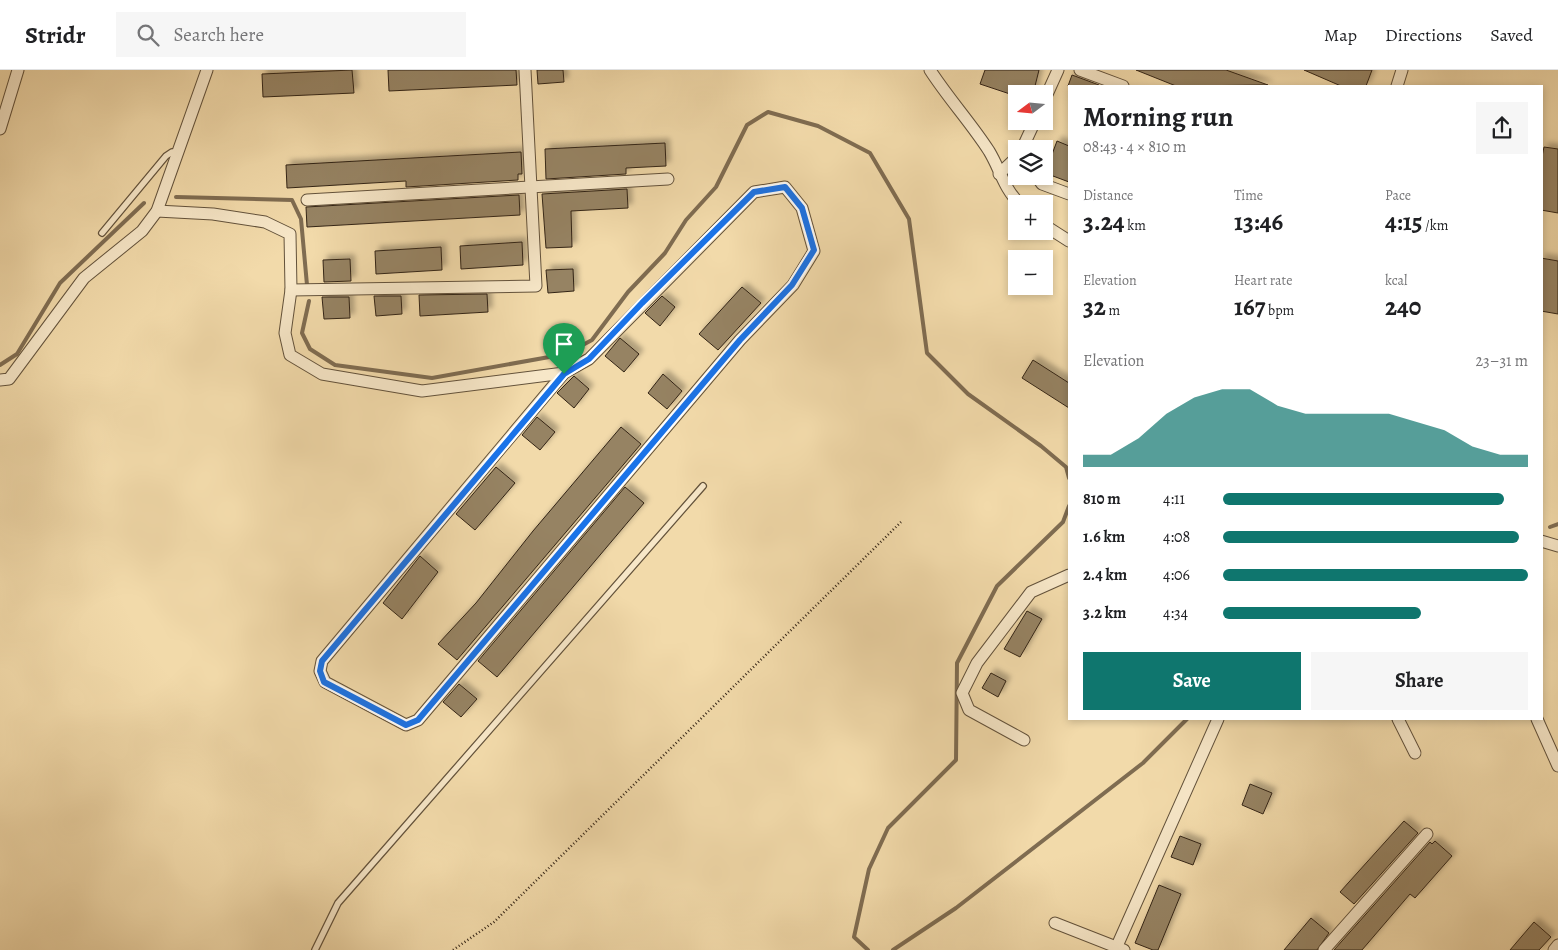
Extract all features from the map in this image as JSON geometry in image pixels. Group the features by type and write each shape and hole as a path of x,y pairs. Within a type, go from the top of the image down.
{"street":[{"path":"0,129 18,70"},
{"path":"0,380 10,379 84,278 142,231 157,211 207,70"},
{"path":"291,290 536,286 525,70"},
{"path":"930,70 948,99 990,152 999,174 1014,195"},
{"path":"1051,85 1058,70"},
{"path":"1080,70 1120,85"},
{"path":"1397,85 1402,70"},
{"path":"999,174 1008,166"},
{"path":"307,200 668,180"},
{"path":"1045,185 1068,194"},
{"path":"157,211 213,214 265,222 290,234 291,290 284,333 290,355 322,374 422,391 564,374 589,359 642,303 754,192 785,187 802,208 814,250 792,285 740,340 418,720 406,725 324,682 320,671 322,661 564,374"},
{"path":"1053,230 1068,240"},
{"path":"1543,542 1558,546"},
{"path":"1024,740 969,710 962,693 977,663 1031,592 1065,581"},
{"path":"1055,923 1120,948 1218,720"},
{"path":"1398,720 1415,753"},
{"path":"1537,720 1558,766"},
{"path":"1324,950 1427,834"},
{"path":"1554,950 1558,945"}],"lane":[{"path":"102,233 166,156 172,152 176,153"},
{"path":"315,950 338,902 702,486"}],"path":[{"path":"454,950 494,922 901,522"}],"building":[{"path":"352,70 354,93 263,97 262,74"},
{"path":"388,70 516,70 517,85 389,91"},
{"path":"537,70 563,70 564,82 538,84"},
{"path":"985,70 1039,70 1035,85 1008,85 1008,93 980,84"},
{"path":"1136,70 1226,70 1268,85 1174,85"},
{"path":"1304,70 1372,70 1366,85 1339,85"},
{"path":"1072,75 1099,85 1068,85"},
{"path":"1057,141 1068,146 1068,182 1053,176 1053,152"},
{"path":"665,143 666,166 626,168 626,174 546,179 545,149"},
{"path":"1544,147 1558,149 1558,213 1543,210"},
{"path":"521,152 522,174 518,174 518,180 406,187 406,181 287,188 286,165"},
{"path":"627,189 628,208 571,211 572,247 546,248 542,194"},
{"path":"519,195 520,215 307,227 306,207"},
{"path":"522,242 523,265 461,269 460,246"},
{"path":"441,247 442,270 376,274 375,251"},
{"path":"1543,258 1558,261 1558,314 1543,311"},
{"path":"350,259 351,281 324,282 323,260"},
{"path":"573,269 574,291 548,293 546,270"},
{"path":"742,287 761,303 718,350 699,334"},
{"path":"487,294 488,312 420,316 419,295"},
{"path":"374,296 401,296 402,314 376,316"},
{"path":"662,296 675,307 660,326 645,313"},
{"path":"322,297 349,297 350,318 324,319"},
{"path":"620,338 639,354 624,372 605,356"},
{"path":"1033,360 1068,382 1068,407 1022,378"},
{"path":"663,374 682,391 667,409 648,393"},
{"path":"574,376 589,389 574,408 557,393"},
{"path":"537,417 555,432 540,450 522,435"},
{"path":"621,427 641,444 457,660 438,644 476,603 533,531"},
{"path":"496,467 515,483 475,530 456,514"},
{"path":"625,487 644,503 497,677 478,661"},
{"path":"420,556 438,572 402,619 383,603"},
{"path":"1027,611 1042,619 1020,657 1004,649"},
{"path":"991,673 1006,681 998,697 982,688"},
{"path":"459,684 477,699 461,717 443,702"},
{"path":"1250,784 1272,793 1263,814 1242,805"},
{"path":"1404,821 1418,833 1354,904 1340,892"},
{"path":"1180,836 1201,844 1193,865 1171,857"},
{"path":"1435,841 1452,856 1415,898 1410,894 1362,950 1334,950 1430,842 1432,844"},
{"path":"1159,885 1181,894 1158,950 1153,950 1135,943"},
{"path":"1311,918 1329,933 1317,950 1284,950"},
{"path":"1534,922 1551,937 1539,950 1510,950"}],"waterway":[{"path":"309,301 302,333 310,349 335,365 432,378 566,354 592,340 628,292 665,253 686,220 716,187 747,125 768,112 818,126 870,153 909,219 927,353 968,394 1041,446 1066,467 1068,474"},
{"path":"176,197 292,200 301,219 307,285"},
{"path":"0,365 17,354 60,283 144,203"},
{"path":"868,950 854,937 869,869 888,828 956,760 957,663 997,586 1063,522 1068,509"},
{"path":"1550,527 1558,524"},
{"path":"893,950 956,908 1143,763 1186,720"}],"route":[{"path":"785,187 802,208 814,250 792,285 740,340 418,720 406,725 324,682 320,671 322,661 564,374 589,359 642,303 754,192 785,187"}]}
